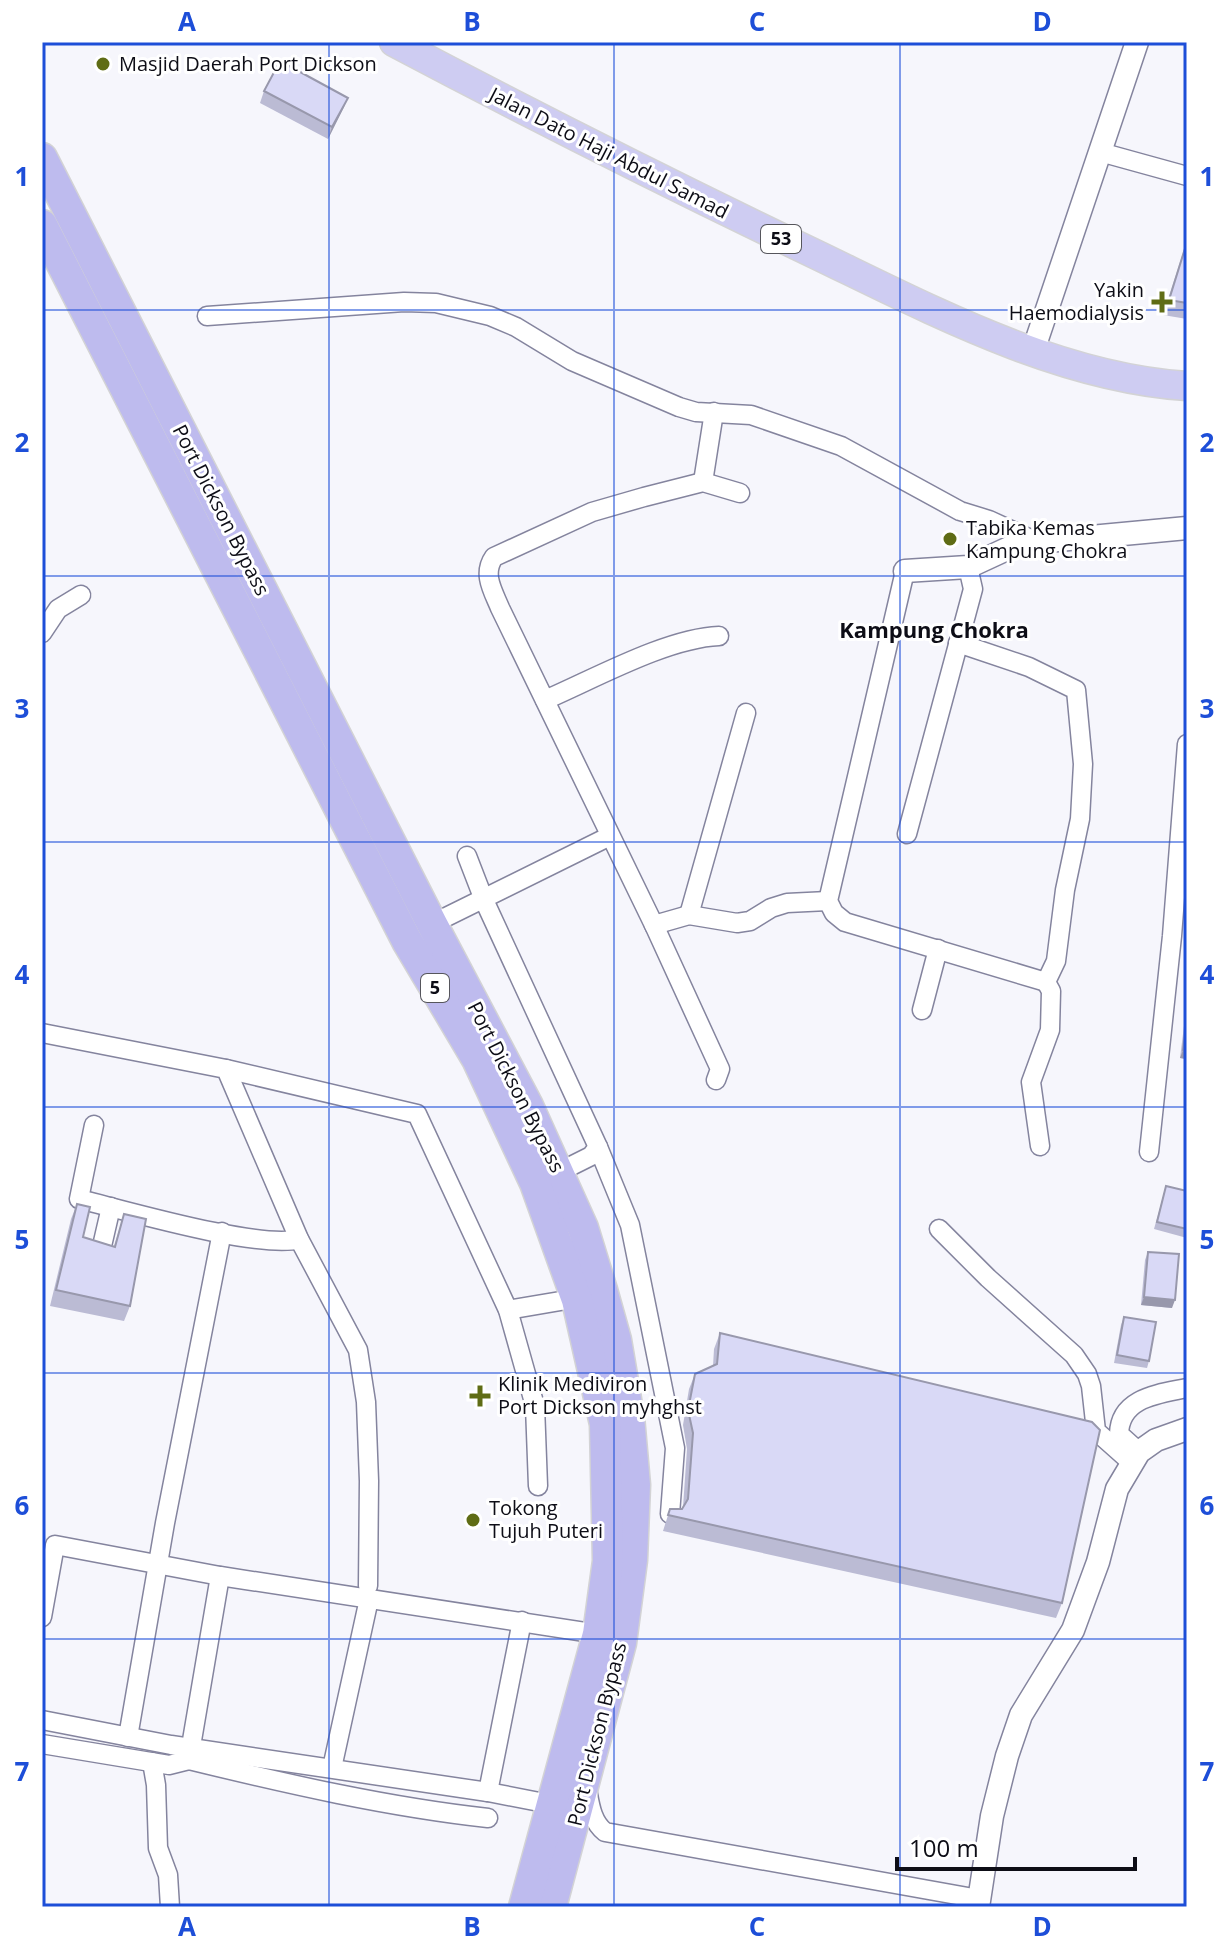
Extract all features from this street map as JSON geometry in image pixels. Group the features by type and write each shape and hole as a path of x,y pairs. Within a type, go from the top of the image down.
{"highway":[{"name":"Port Dickson Bypass","path":"42,158 528,1106 583,1228 605,1424 608,1561 573,1799 551,1907"},
{"name":"Port Dickson Bypass","path":"42,225 407,941 477,1059 589,1295 616,1340 635,1485 632,1560 621,1643 573,1799 524,1907"},
{"path":"362,849 410,921 420,927 432,924"},
{"path":"432,924 425,935 427,948 462,1016 477,1059"}],"main road":[{"name":"Jalan Dato Haji Abdul Samad","path":"394,42 745,222 943,314 1033,351 1097,372 1187,386"}],"street":[{"path":"1033,351 1137,42"},
{"path":"1100,152 1187,176"},
{"path":"207,316 404,302 436,303 490,316 516,327 572,361 665,401 696,412 751,415 841,446 960,511 989,520 1037,542"},
{"path":"703,482 714,412"},
{"path":"716,1080 720,1069 490,583 488,570 491,560 592,512 703,482 740,493"},
{"path":"1040,1146 1031,1082 1050,1030 1051,991 1046,982 845,922 834,913 828,901 905,571 968,567 1009,548 1037,542 1187,528"},
{"path":"907,834 973,589 968,567"},
{"path":"42,633 58,609 81,595"},
{"path":"545,700 675,644 699,637 719,636"},
{"path":"958,643 1029,667 1076,690 1083,764 1080,819 1065,890 1056,961 1046,982"},
{"path":"689,915 746,713"},
{"path":"1149,1152 1180,938 1187,744"},
{"path":"432,924 610,836"},
{"path":"467,856 630,1225 675,1448 670,1514"},
{"path":"654,925 689,915 737,923 750,921 771,908 787,903 828,901"},
{"path":"922,1010 938,949"},
{"path":"42,1033 226,1069 417,1114 508,1310 535,1406 538,1486"},
{"path":"226,1069 299,1239 358,1350 366,1402 369,1592 332,1768"},
{"path":"94,1125 79,1199 222,1232 285,1243 299,1239"},
{"path":"559,1172 591,1156 598,1147"},
{"path":"102,1246 111,1207"},
{"path":"939,1229 1074,1355 1091,1386 1096,1431 1136,1458"},
{"path":"128,1737 222,1232"},
{"path":"508,1310 589,1295"},
{"path":"1136,1458 1119,1434 1119,1422 1140,1398 1187,1388"},
{"path":"42,1744 169,1765 190,1754 332,1768 488,1792 573,1799 605,1832 979,1903 992,1816 1007,1756 1021,1715 1073,1630 1098,1562 1117,1489 1136,1458 1156,1440 1187,1429"},
{"path":"42,1617 55,1545 220,1576 369,1592 598,1634"},
{"path":"190,1754 220,1576"},
{"path":"488,1792 522,1621"},
{"path":"42,1720 128,1737 392,1804 488,1818"},
{"path":"152,1762 158,1848 168,1875 170,1907"}],"building":[{"path":"280,61 348,98 332,127 264,91"},
{"path":"1187,242 1187,303 1169,300"},
{"path":"1187,1019 1187,1051 1183,1050"},
{"path":"1166,1186 1187,1191 1187,1229 1157,1222"},
{"path":"77,1204 90,1207 83,1237 115,1247 124,1214 146,1219 130,1306 56,1290"},
{"path":"1148,1252 1179,1254 1175,1300 1144,1297"},
{"path":"1124,1317 1156,1322 1149,1361 1117,1355"},
{"path":"720,1333 1092,1422 1100,1430 1062,1603 668,1515 670,1509 682,1509 688,1499 693,1433 688,1410 695,1374 717,1364"}],"place":[{"name":"Masjid Daerah Port Dickson","path":"103,64"},
{"name":"Yakin Haemodialysis","path":"1162,302"},
{"name":"Tabika Kemas Kampung Chokra","path":"950,539"},
{"name":"Klinik Mediviron Port Dickson myhghst","path":"480,1396"},
{"name":"Tokong Tujuh Puteri","path":"473,1520"}],"district":[{"name":"Kampung Chokra","path":"934,630"}]}
